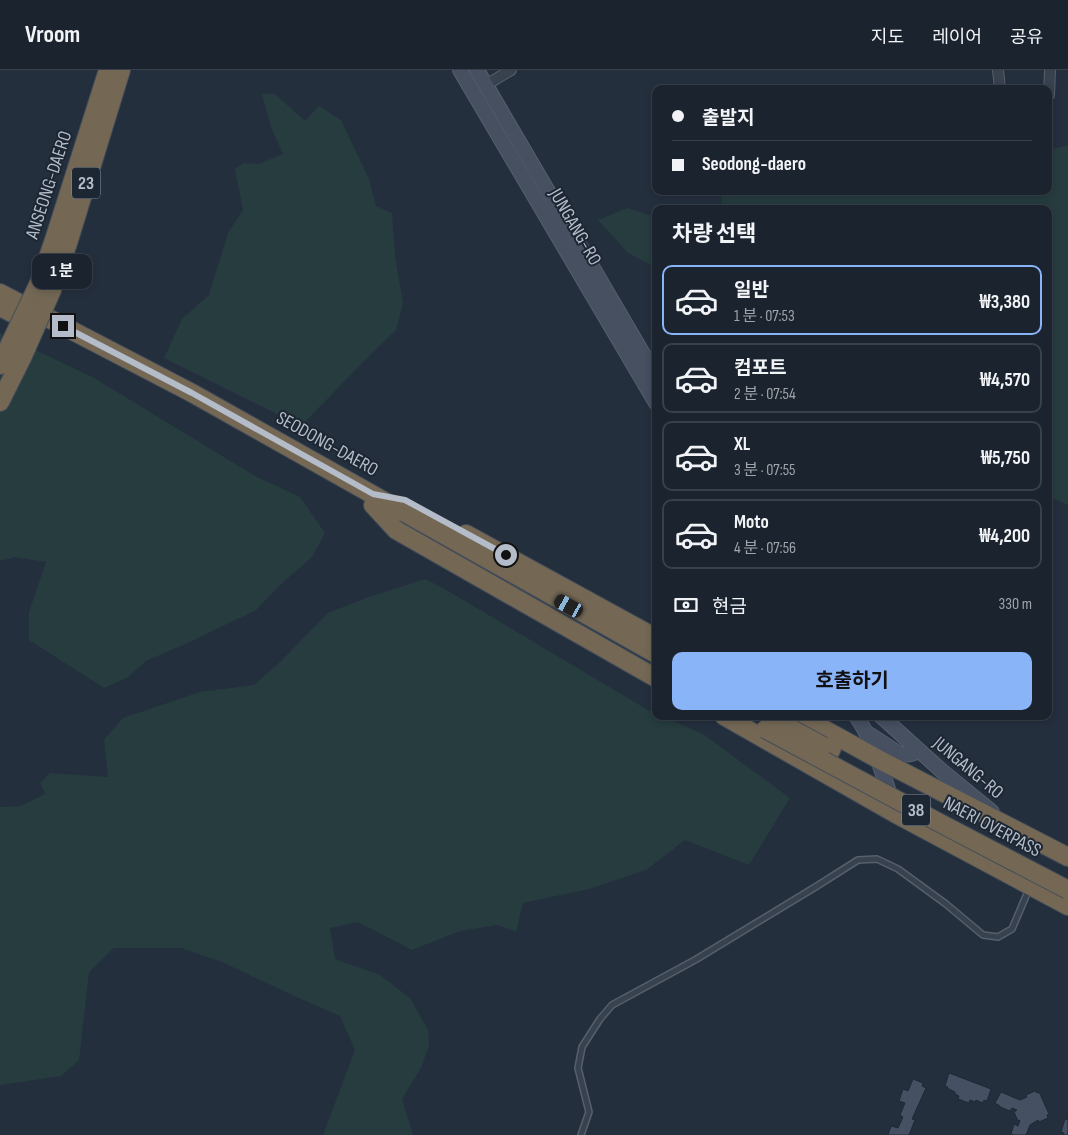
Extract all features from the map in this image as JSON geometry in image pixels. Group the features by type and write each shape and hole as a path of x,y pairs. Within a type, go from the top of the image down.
{"highway":[{"name":"ANSEONG-DAERO","path":"0,402 10,358 68,243 114,72"},
{"name":"SEODONG-DAERO","path":"0,293 192,393 652,664"},
{"name":"SEODONG-DAERO","path":"0,307 373,500 652,652"},
{"path":"373,500 405,500 652,636"},
{"path":"373,500 396,530 652,676"},
{"path":"731,720 896,814 1068,906"},
{"path":"807,720 878,759 1068,857"},
{"name":"NAERI OVERPASS","path":"766,723 1068,877"},
{"name":"NAERI OVERPASS","path":"766,723 938,822 1068,890"},
{"path":"805,762 824,764 832,748 822,728"}],"main road":[{"name":"JUNGANG-RO","path":"460,70 652,396"},
{"name":"JUNGANG-RO","path":"477,70 652,369"},
{"path":"858,720 878,759 896,814"},
{"name":"JUNGANG-RO","path":"885,720 943,772 1010,827"},
{"path":"866,733 901,755 919,751"}],"street":[{"path":"486,85 511,70"},
{"path":"998,70 1000,85"},
{"path":"1050,70 1050,85"}],"lane":[{"path":"581,1135 590,1112 578,1068 582,1047 600,1019 612,1006 695,960 858,860 877,859 898,869 946,904 983,935 998,937 1012,929 1031,886"}],"green space":[{"path":"262,94 275,94 305,121 319,106 341,120 369,179 376,206 392,213 395,256 403,303 396,330 301,426 164,358 182,319 209,295 228,233 243,210 235,169 244,163 259,164 283,154 271,127"},
{"path":"1068,145 1068,505 1052,498 1052,205 721,205 721,195 1052,195 1052,149"},
{"path":"627,208 652,216 652,266 628,253 598,220"},
{"path":"0,333 94,378 257,477 300,497 325,533 312,557 281,584 256,610 146,661 128,677 104,688 29,640 29,612 46,562 15,557 0,561"},
{"path":"425,579 652,712 652,720 671,720 703,734 790,798 749,865 685,840 646,870 589,889 523,903 516,932 497,925 460,931 412,950 358,922 330,928 335,959 380,975 410,998 428,1030 429,1045 421,1068 402,1099 413,1135 323,1135 355,1050 340,1016 222,962 181,948 114,948 89,972 79,1060 61,1076 0,1085 0,807 21,806 45,794 40,783 50,773 108,777 104,740 123,718 200,692 254,685 281,661 328,613 366,598"}],"building":[{"path":"949,1073 991,1089 987,1101 984,1100 983,1103 970,1100 969,1103 958,1099 959,1096 955,1092 945,1086"},
{"path":"913,1079 923,1083 922,1086 926,1088 912,1119 915,1120 909,1135 888,1135 891,1126 898,1128 903,1117 900,1115 905,1103 899,1101 903,1089 908,1091"},
{"path":"1035,1091 1039,1092 1049,1114 1047,1115 1048,1118 1039,1122 1038,1120 1030,1125 1026,1135 1011,1134 1014,1124 1018,1126 1020,1120 1018,1121 1014,1112 1017,1110 1012,1108 1010,1111 995,1103 1001,1092 1020,1100"},
{"path":"1065,1119 1068,1120 1068,1135 1063,1135 1064,1133 1061,1132"}],"route":[{"path":"63,326 192,393 373,494 405,500 506,555"}]}
